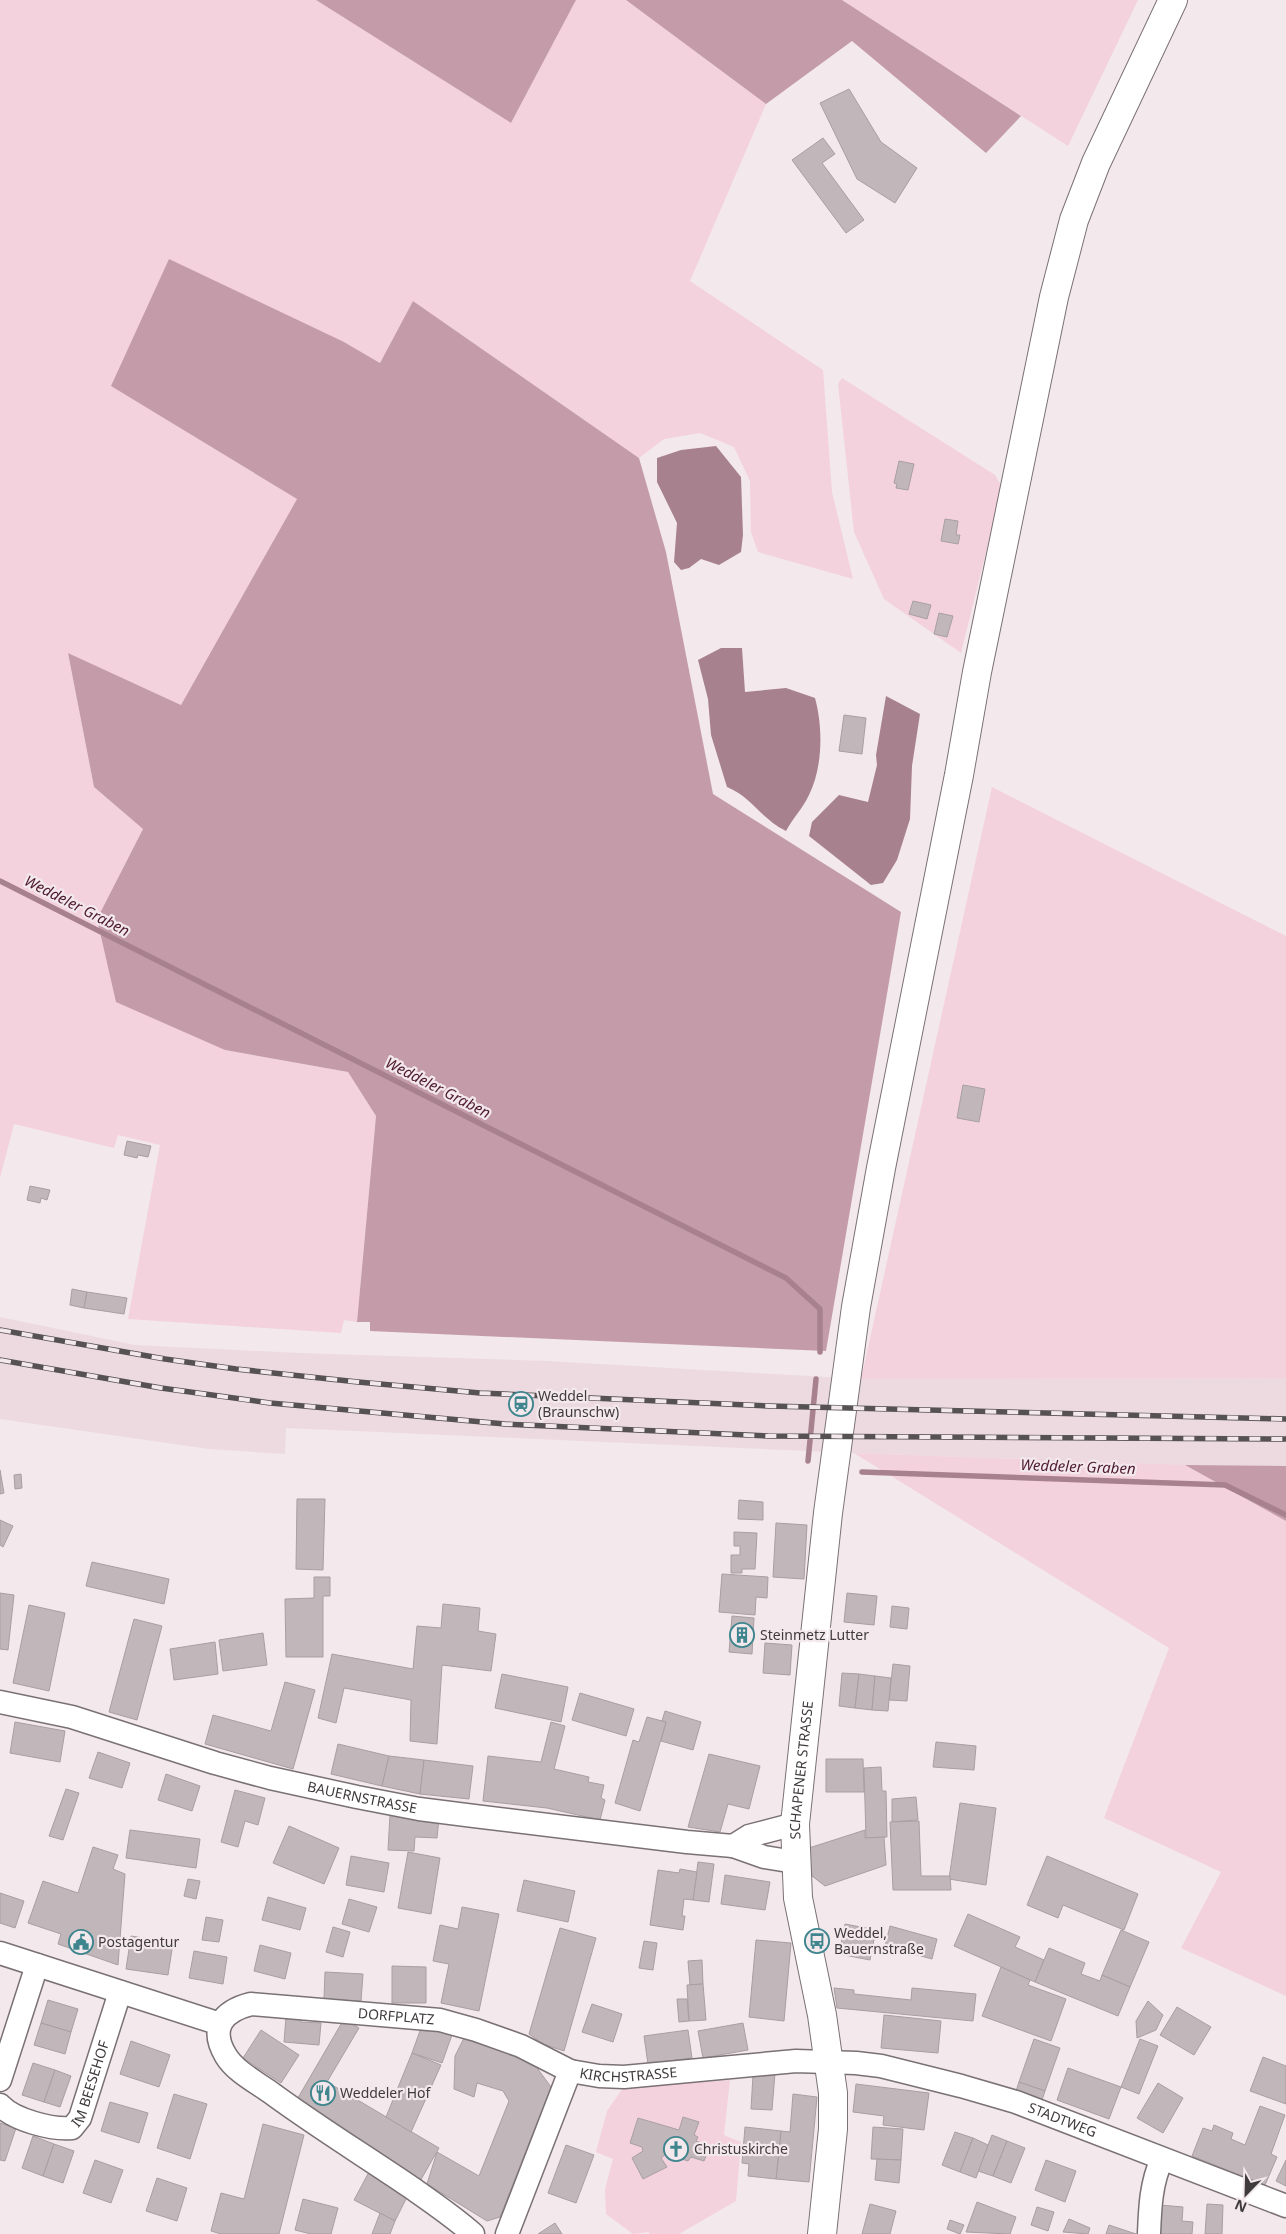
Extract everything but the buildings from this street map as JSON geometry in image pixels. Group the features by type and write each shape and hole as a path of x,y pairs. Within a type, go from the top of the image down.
{"street":[{"name":"SCHAPENER STRASSE","path":"822,2234 833,2129 833,2093 830,2062 798,1898 794,1824 828,1513 856,1307 881,1168 959,775 976,672 1054,297 1074,220 1096,163 1172,0"},
{"name":"BAUERNSTRASSE","path":"0,1702 72,1717 215,1763 357,1798 474,1816 733,1846 764,1857 795,1862"},
{"path":"733,1846 749,1836 794,1824"},
{"path":"0,1953 220,2024 218,2037 222,2049 227,2058 240,2071 285,2104 444,2210 473,2234"},
{"path":"0,2080 37,1966"},
{"name":"IM BEESEHOF","path":"0,2105 7,2112 57,2129 72,2128 80,2118 120,1992"},
{"name":"DORFPLATZ","path":"220,2024 227,2013 236,2008 251,2004 440,2020 521,2046 570,2071"},
{"name":"KIRCHSTRASSE","path":"507,2234 570,2071 599,2076 624,2077 796,2061 830,2062"},
{"name":"STADTWEG","path":"830,2062 881,2066 989,2094 1286,2206"},
{"path":"1149,2234 1151,2194 1155,2175 1162,2159"}],"shaded area":[{"path":"0,0 316,0 511,123 576,0 626,0 766,104 690,281 823,370 832,492 853,579 758,552 751,532 750,481 734,447 700,433 664,439 639,458 413,301 380,363 344,342 112,386 297,499 181,705 68,653 94,787 143,829 97,919 225,1050 348,1072 376,1116 357,1322 344,1320 341,1333 128,1319 160,1145 118,1135 114,1148 14,1124 0,1178"},
{"path":"316,0 576,0 511,123"},
{"path":"626,0 842,0 1021,116 986,153 852,41 766,104"},
{"path":"842,0 1138,0 1068,146"},
{"path":"169,259 344,342 380,363 413,301 639,458 666,552 713,794 901,912 826,1351 370,1331 370,1322 357,1322 376,1116 348,1072 225,1050 116,1002 97,919 143,829 94,787 68,653 181,705 297,499 111,386"},
{"path":"842,378 995,475 1002,487 961,653 884,599 854,532 838,384"},
{"path":"716,446 741,477 743,535 741,552 719,565 701,559 689,568 681,570 674,562 677,523 657,482 657,458 681,450"},
{"path":"721,648 742,648 745,692 786,688 815,698 820,734 817,772 807,800 786,831 777,826 743,796 727,787 711,735 708,699 698,660"},
{"path":"886,696 920,714 912,766 910,819 897,860 883,883 871,885 809,836 812,822 839,795 868,802 877,765 876,755"},
{"path":"992,787 1286,936 1286,1378 861,1379"},
{"path":"0,1317 135,1345 299,1353 548,1361 861,1379 1286,1378 1286,1466 1177,1465 854,1453 286,1428 285,1454 209,1449 0,1419"},
{"path":"854,1453 1185,1465 1286,1521 1286,1996 1181,1948 1221,1872 1104,1818 1169,1648"},
{"path":"1185,1465 1286,1466 1286,1521"},
{"path":"730,2080 724,2135 741,2142 736,2201 679,2234 650,2234 648,2232 633,2234 606,2214 605,2189 613,2159 596,2152 607,2111 623,2088"}],"waterway":[{"name":"Weddeler Graben","path":"0,881 786,1278 820,1309 820,1352"},
{"name":"Weddeler Graben","path":"808,1461 816,1379"},
{"name":"Weddeler Graben","path":"862,1472 1225,1485 1286,1515"}],"railway":[{"path":"0,1330 165,1359 236,1369 480,1393 769,1406 1286,1419"},
{"path":"0,1360 161,1388 270,1403 505,1424 768,1436 1286,1439"}],"place":[{"name":"Weddel (Braunschw)","path":"521,1404"},
{"name":"Steinmetz Lutter","path":"742,1635"},
{"name":"Weddel, Bauernstraße","path":"817,1941"},
{"name":"Postagentur","path":"81,1942"},
{"name":"Weddeler Hof","path":"323,2093"},
{"name":"Christuskirche","path":"676,2149"}]}
